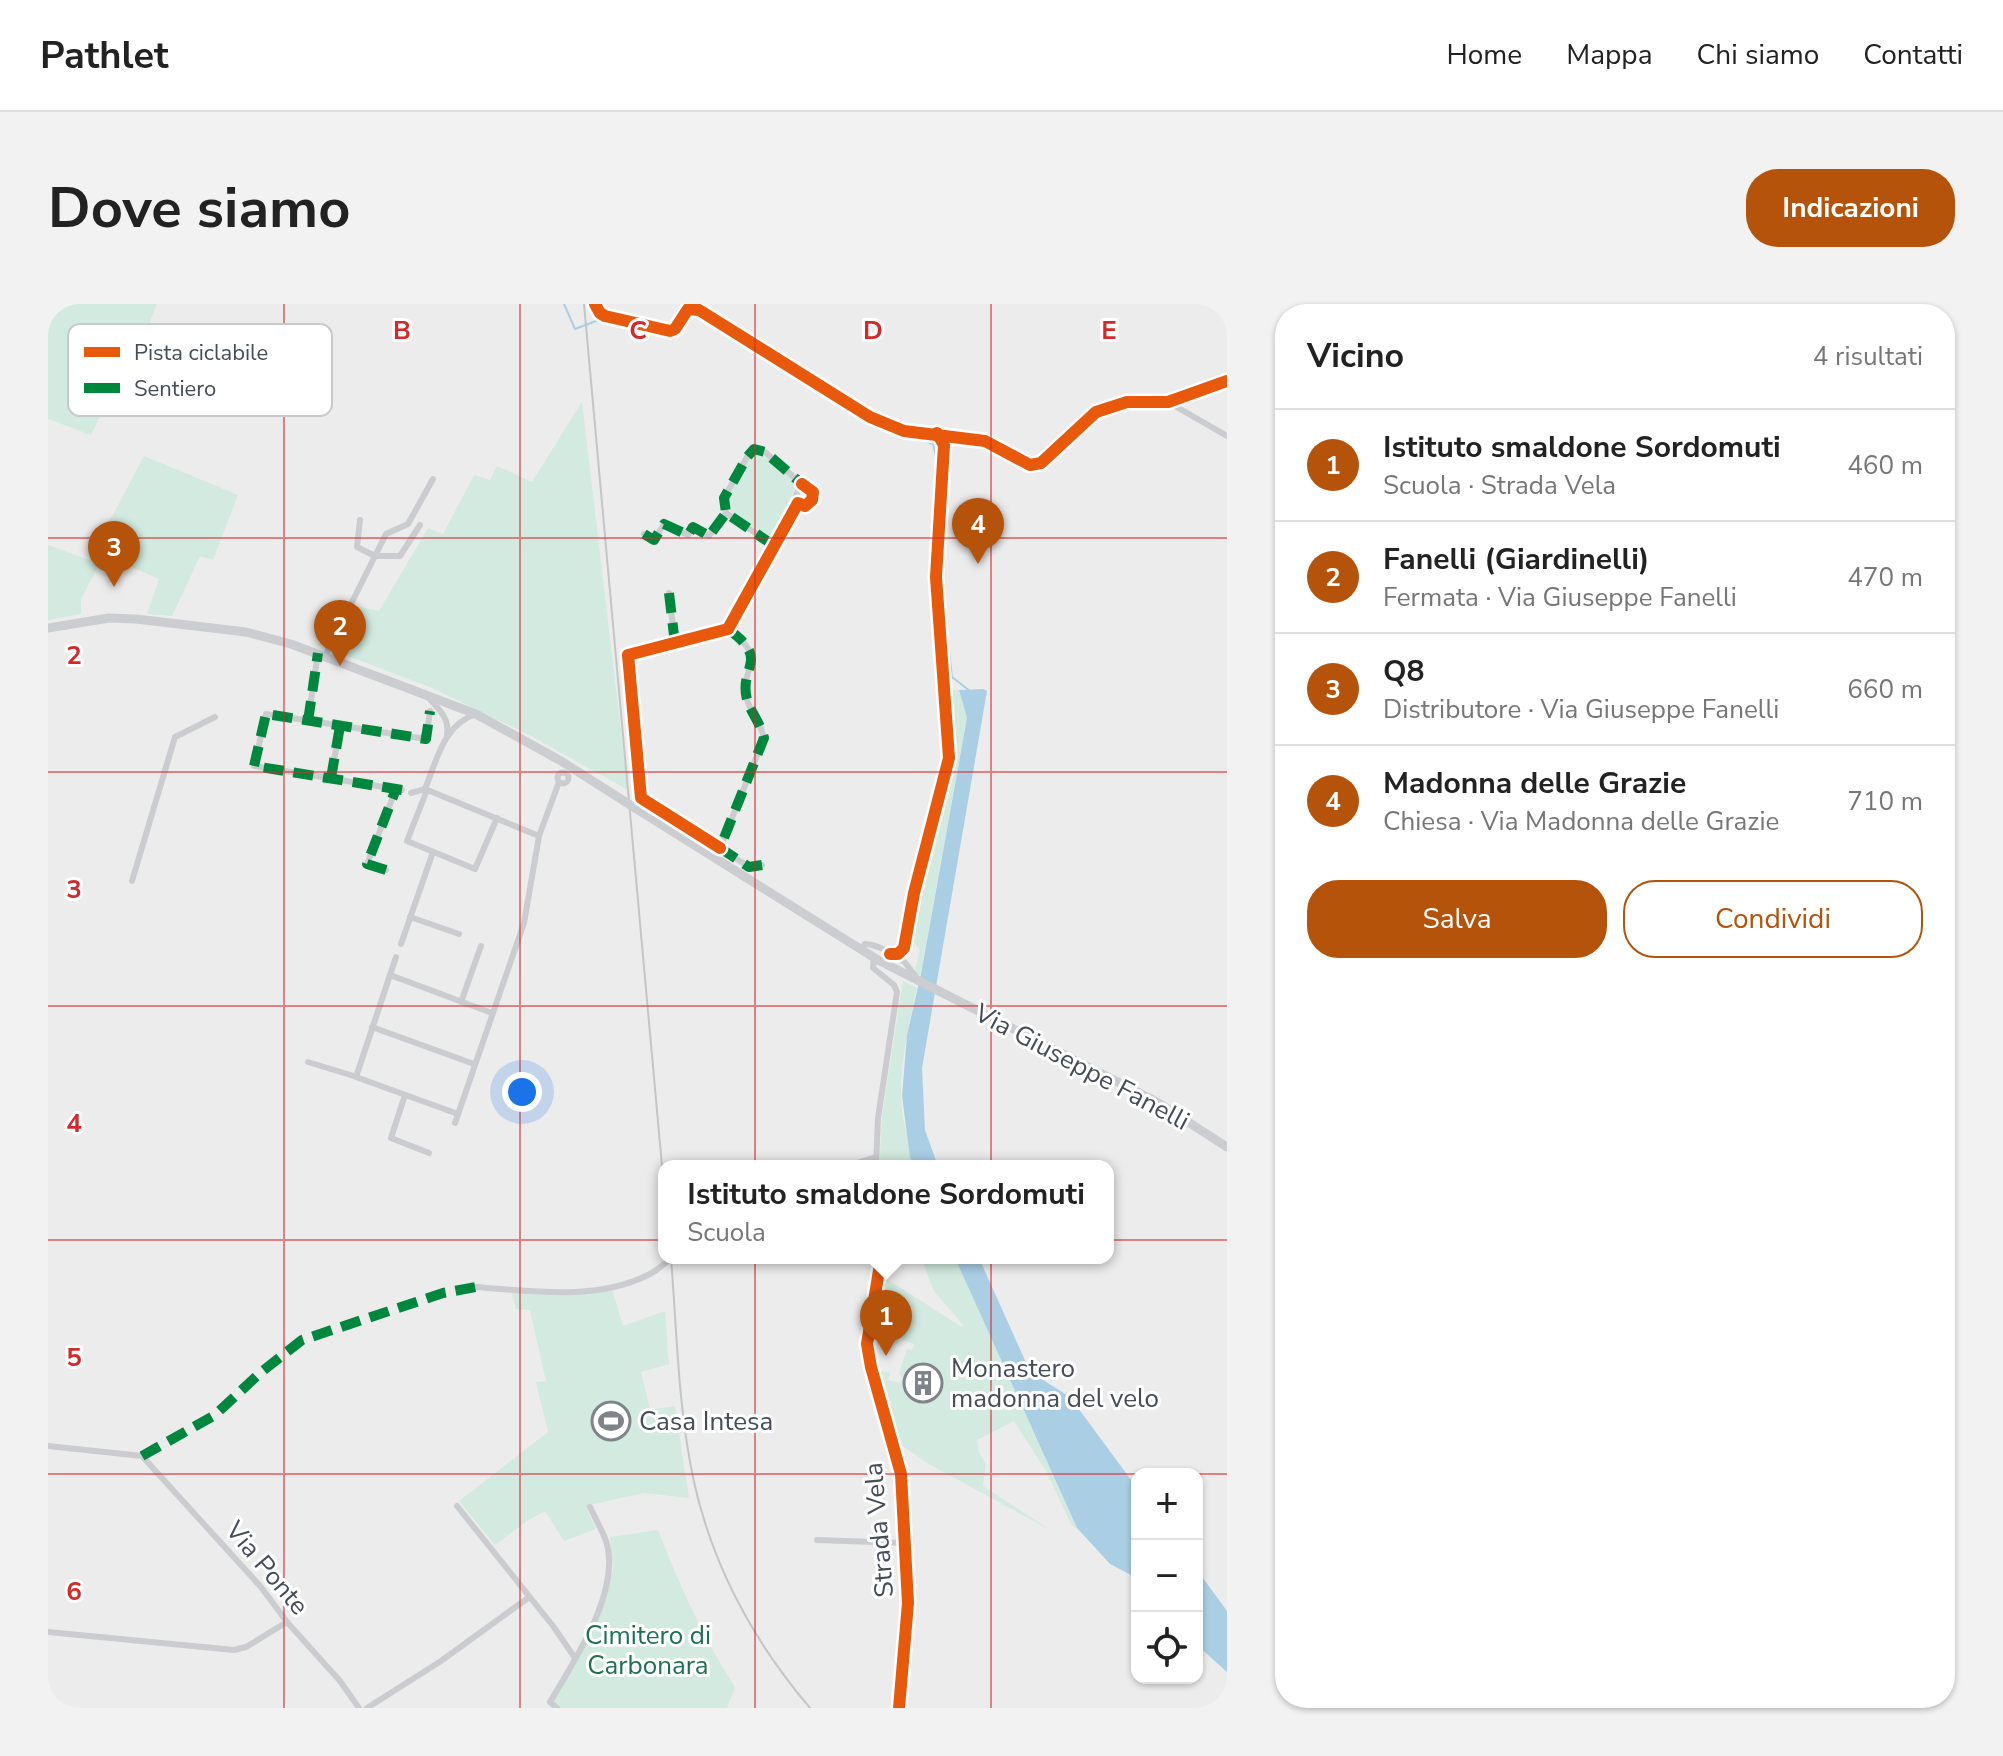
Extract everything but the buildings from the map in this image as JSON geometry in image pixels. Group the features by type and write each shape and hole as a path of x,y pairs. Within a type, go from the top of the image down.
{"main road":[{"path":"48,628 109,618 261,635 321,654 459,707 561,761 917,982"},
{"name":"Via Giuseppe Fanelli","path":"917,982 1138,1092 1227,1147"}],"street":[{"path":"595,304 605,316 670,331 692,307 870,417 904,431 985,441 1030,465 1038,465 1096,412 1127,402 1168,402 1227,381"},
{"path":"1168,402 1227,436"},
{"path":"890,954 898,954 904,948 914,893 949,758 936,577 944,450 943,441 937,433"},
{"path":"944,450 950,440 959,437"},
{"path":"644,534 654,540 664,524 688,535 693,527 709,536 726,513 724,498 754,449 765,452 813,492 812,500 805,506 798,503"},
{"path":"308,721 321,654 386,534 408,524 433,479"},
{"path":"762,865 749,867 641,798 628,655 728,629 798,503 796,495 802,484"},
{"path":"726,513 773,545"},
{"path":"360,520 357,547 375,556 400,556 420,525"},
{"path":"669,593 675,644"},
{"path":"720,848 764,738 762,727 747,701 751,652 745,642 728,629"},
{"path":"425,694 448,724"},
{"path":"457,723 459,707"},
{"path":"459,707 448,724 407,841 475,869 497,818"},
{"path":"386,870 367,864 399,790 254,766 266,714 426,739 430,711"},
{"path":"447,734 457,723 476,714"},
{"path":"132,881 175,737 215,717"},
{"path":"331,778 340,726"},
{"path":"455,1123 524,923 539,836 559,782"},
{"path":"411,793 426,789 539,836"},
{"path":"401,944 433,852"},
{"path":"410,917 459,934"},
{"path":"861,950 867,943 890,954 906,964 910,972 917,976 917,982"},
{"path":"461,1002 481,946"},
{"path":"356,1077 396,957"},
{"path":"866,1160 876,1157 878,1118 897,992 894,985 873,968 874,958"},
{"path":"390,975 492,1013"},
{"path":"372,1027 474,1064"},
{"path":"308,1062 458,1114"},
{"path":"356,1077 458,1114"},
{"path":"405,1095 391,1138 429,1153"},
{"path":"476,1287 567,1293 618,1286 647,1276 664,1264"},
{"name":"Strada Vela","path":"880,1264 867,1344 868,1357 899,1462 908,1603 899,1708"},
{"name":"Via Ponte","path":"48,1446 142,1456 261,1587 359,1708"},
{"path":"457,1506 575,1658"},
{"path":"557,1708 550,1702 592,1631 610,1570 606,1543 590,1507"},
{"path":"817,1540 905,1543"},
{"path":"367,1708 441,1661 528,1598"},
{"path":"48,1632 234,1650 246,1647 287,1622"}],"green space":[{"path":"48,304 157,304 149,324 68,324 68,416 100,416 91,435 48,419"},
{"path":"582,402 628,790 529,735 432,688 340,653 360,607 379,611 428,528 443,534 474,475 490,480 497,466 532,482"},
{"path":"758,453 797,483 791,498 794,503 773,541 730,511 726,498 749,458"},
{"path":"144,456 238,495 213,560 200,556 172,616 147,614 159,579 104,555 81,599 81,614 48,620 48,545 89,560"},
{"path":"959,690 967,718 920,976 914,973 920,950 909,937 952,759 948,691"},
{"path":"903,981 917,988 901,1086 904,1124 916,1160 881,1160 882,1115"},
{"path":"923,1264 958,1264 1077,1529 1072,1526 1046,1471 1014,1421 977,1440 979,1453 986,1464 983,1486 1052,1531 927,1463 897,1442 872,1369 890,1373 888,1380 899,1383 903,1378 899,1374 907,1349 912,1350 914,1344 900,1338 897,1344 872,1333 882,1276 962,1327 934,1291"},
{"name":"Casa Intesa","path":"612,1289 623,1326 665,1311 669,1364 641,1372 650,1410 675,1406 689,1498 644,1493 589,1505 587,1510 596,1529 564,1541 545,1511 495,1545 459,1501 548,1432 536,1382 546,1381 530,1310 516,1309 511,1291"},
{"name":"Cimitero di Carbonara","path":"658,1530 692,1610 735,1687 727,1708 561,1708 552,1703 593,1631 613,1569 610,1537"}],"water":[{"path":"959,690 987,691 922,1068 925,1130 936,1160 911,1160 902,1096 907,1035 921,974 967,718"},
{"path":"958,1264 982,1264 1032,1373 1070,1397 1131,1480 1131,1575 1110,1564 1077,1528"},
{"path":"1203,1578 1227,1611 1227,1672 1203,1650"}],"waterway":[{"path":"564,304 575,329 604,318"},
{"path":"689,313 695,312 725,330"},
{"path":"625,324 658,331"},
{"path":"668,333 679,335 681,325"},
{"path":"907,434 933,444 939,469"},
{"path":"941,535 941,578 952,677 970,691"}],"railway":[{"path":"584,304 661,1160"},
{"path":"671,1264 684,1427 702,1513 738,1602 771,1657 810,1708"}],"marked path":[{"path":"773,545 726,513 724,498 754,449 765,452 802,484 799,488"},
{"path":"644,534 654,540 664,524 688,535 693,527 709,536 726,513"},
{"path":"669,593 675,644"},
{"path":"728,629 741,640 751,657 746,691 748,703 764,738 720,848 749,867 762,865"},
{"path":"308,721 318,653"},
{"path":"402,790 254,766 266,714 426,739 430,711"},
{"path":"331,778 340,726"},
{"path":"386,870 367,864 396,789"},
{"path":"142,1456 215,1415 260,1373 302,1340 443,1293 476,1287"}],"cycle path":[{"path":"595,304 605,316 670,331 675,329 688,309 699,310 870,417 904,431 985,441 1030,465 1041,463 1096,412 1127,402 1168,402 1227,381"},
{"path":"890,954 898,954 904,948 914,893 949,758 936,577 944,445 937,433"},
{"path":"720,848 641,798 628,655 728,629 798,503 805,506 812,500 813,492 802,484"},
{"path":"880,1264 867,1344 901,1474 908,1603 899,1708"}],"place":[{"name":"Madonna delle Grazie","path":"978,564"},
{"name":"Q8","path":"114,587"},
{"name":"Fanelli (Giardinelli)","path":"340,666"},
{"name":"Istituto smaldone Sordomuti","path":"886,1356"},
{"name":"Monastero madonna del velo","path":"923,1383"},
{"name":"Casa Intesa","path":"611,1421"}]}
